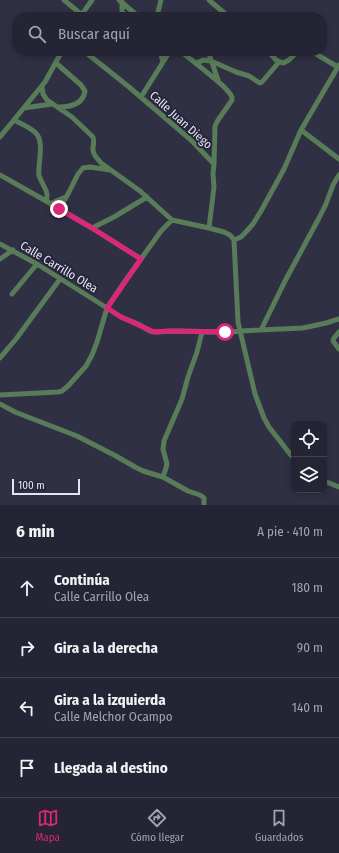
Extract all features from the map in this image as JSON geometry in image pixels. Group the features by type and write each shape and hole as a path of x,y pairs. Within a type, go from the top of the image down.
{"street":[{"path":"64,0 77,12"},
{"path":"84,12 92,0"},
{"path":"158,12 161,0"},
{"path":"209,0 223,12"},
{"path":"120,1 123,12"},
{"path":"120,1 133,12"},
{"path":"0,137 48,78 60,56"},
{"name":"Calle Juan Diego","path":"90,56 191,140 214,164 214,192 209,228"},
{"path":"161,56 163,62"},
{"path":"140,97 167,56"},
{"path":"187,56 219,82 232,95 232,98 215,126 214,164"},
{"path":"210,56 219,82"},
{"path":"273,56 279,62 283,63 288,61 293,56"},
{"path":"234,240 244,234 257,217 284,169 296,139 338,66 319,56"},
{"path":"197,63 203,60 211,61 249,76 260,83 279,62"},
{"path":"56,63 81,85 85,93 78,104 58,107"},
{"path":"42,86 42,92 52,104 75,119 92,135 94,138 93,150 101,163 131,184 172,220 227,233 234,240 240,331 255,394 262,414 269,426 292,457"},
{"path":"24,108 52,104"},
{"path":"14,120 33,130 38,136 40,149 39,175 46,192 46,201"},
{"path":"301,130 339,159"},
{"path":"296,139 310,138"},
{"path":"59,209 78,174 83,168 90,167 111,170"},
{"path":"0,175 92,228 141,259"},
{"path":"261,330 282,286 320,218 333,185 339,175"},
{"path":"51,204 66,197"},
{"path":"92,228 147,198"},
{"path":"0,395 50,393 62,391 86,366 92,355 107,308 161,231 172,220"},
{"name":"Calle Carrillo Olea","path":"0,244 37,264 121,317 154,332 235,332 303,328 338,321"},
{"path":"0,259 12,250"},
{"path":"12,294 37,264"},
{"path":"0,358 16,339 60,279"},
{"path":"163,477 166,468 163,446 182,399 202,332"},
{"path":"339,332 333,341 339,349"},
{"path":"0,404 15,412 77,436 143,471 163,477 188,492 202,496 204,505"},
{"path":"327,482 339,486"}],"route":[{"path":"59,209 141,259 107,308 121,317 154,332 225,332"}]}
